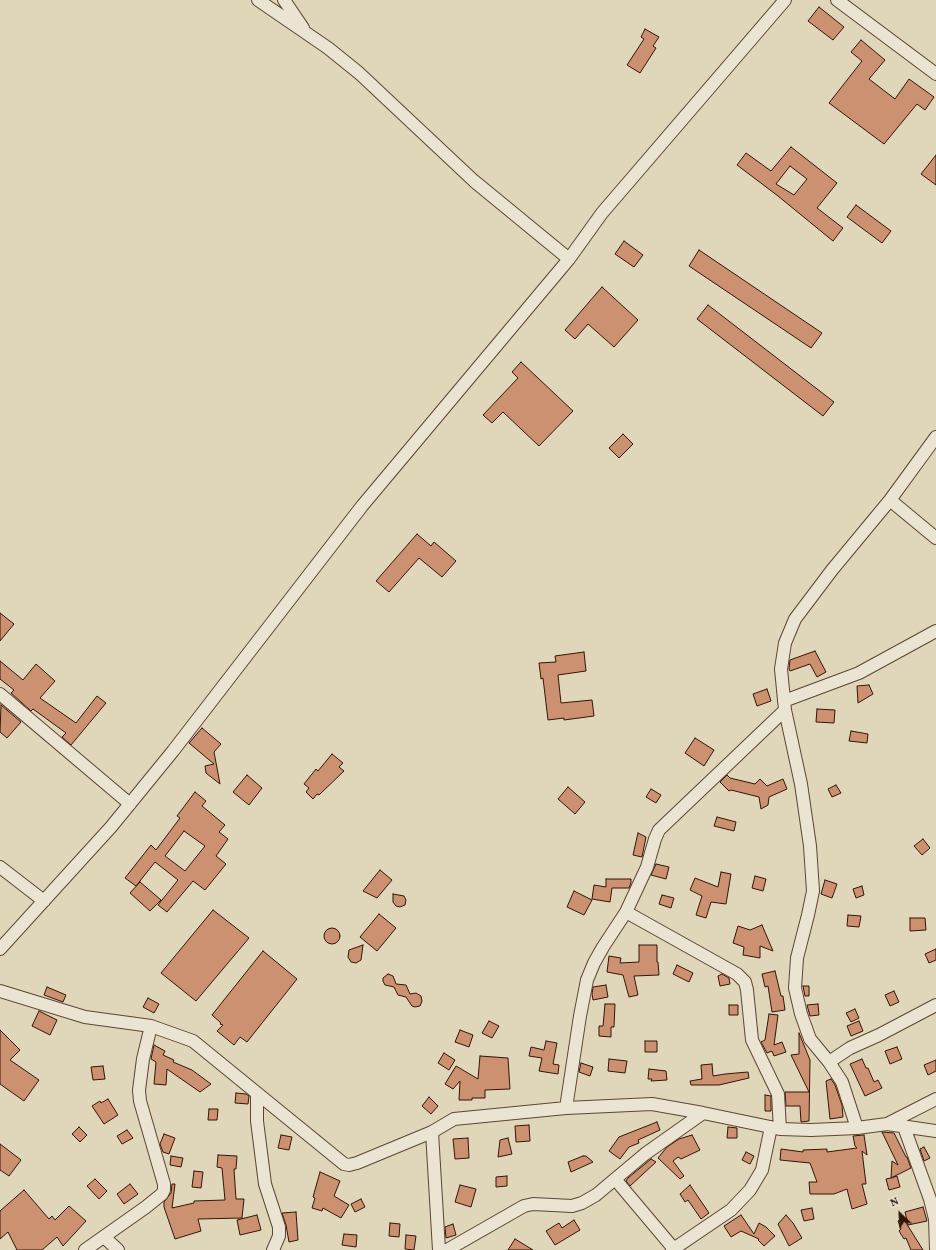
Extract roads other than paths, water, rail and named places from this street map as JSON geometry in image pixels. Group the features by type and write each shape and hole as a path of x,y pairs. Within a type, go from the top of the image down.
{"street":[{"path":"258,0 306,32 359,73 474,181 569,259"},
{"path":"284,0 306,32"},
{"path":"0,949 130,804 173,751 362,506 569,259 602,213 785,0"},
{"path":"837,0 936,74"},
{"path":"857,1128 842,1082 829,1062 810,1039 801,1014 795,988 797,958 813,891 810,846 802,791 785,705 781,669 785,643 795,619 832,570 890,500 936,437"},
{"path":"890,500 936,538"},
{"path":"566,1108 580,1016 588,980 594,963 626,912 646,867 659,830 785,705 859,673 936,631"},
{"path":"0,694 130,804"},
{"path":"0,866 44,901"},
{"path":"615,1180 673,1249 731,1210 750,1190 762,1170 776,1128 778,1094 752,1040 745,982 737,974 626,912"},
{"path":"0,991 85,1017 151,1026 193,1041 344,1164 348,1165 357,1163 432,1132 454,1119 566,1108 652,1104 776,1128 810,1130 857,1128 887,1124 936,1131"},
{"path":"829,1062 850,1048 879,1035 936,1005"},
{"path":"85,1250 146,1207 162,1194 164,1190 164,1184 140,1101 139,1090 143,1059 151,1026"},
{"path":"257,1094 257,1121 265,1184 279,1227 279,1236 273,1250"},
{"path":"887,1124 936,1099"},
{"path":"447,1250 524,1206 533,1204 572,1206 582,1203 596,1195 645,1154 702,1113"},
{"path":"904,1127 930,1199 935,1219 936,1250"},
{"path":"432,1132 439,1250"},
{"path":"104,1237 118,1250"}]}
